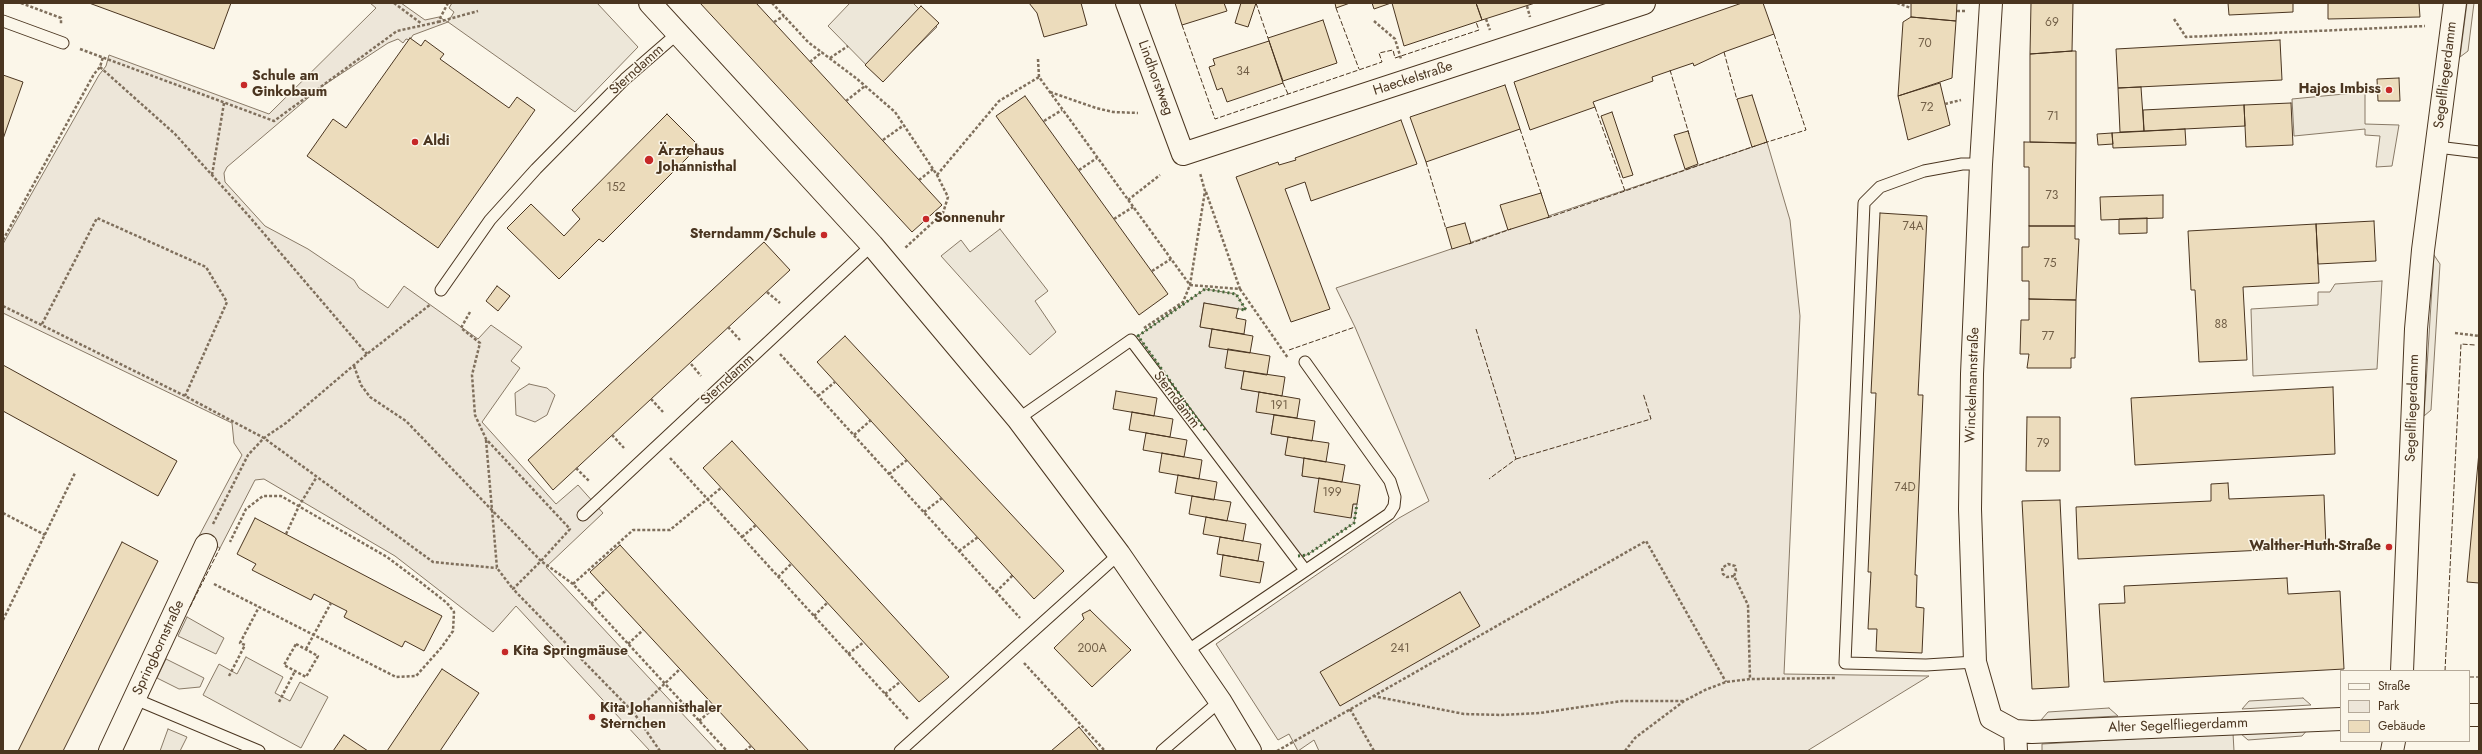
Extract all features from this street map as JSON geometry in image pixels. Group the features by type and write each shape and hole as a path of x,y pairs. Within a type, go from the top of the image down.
{"street":[{"path":"650,3 872,245 1018,419 1119,554 1187,651 1220,701 1250,751"},
{"name":"Lindhorstweg","path":"1128,3 1183,154"},
{"name":"Haeckelstraße","path":"1183,154 1644,3"},
{"name":"Winckelmannstraße","path":"1991,3 1981,164 1971,407 1970,509 1975,662 1991,718 2015,741"},
{"name":"Segelfliegerdamm","path":"2402,670 2416,329 2423,250 2455,3"},
{"name":"Springbornstraße","path":"110,751 135,699 200,583 216,547"},
{"name":"Alter Segelfliegerdamm","path":"2015,741 2340,720"}],"lane":[{"path":"3,21 63,43"},
{"name":"Sterndamm","path":"441,290 490,220 536,169 625,79 678,33"},
{"name":"Segelfliegerdamm","path":"2437,147 2479,152"},
{"path":"1975,662 1926,665 1845,663 1864,203 1880,187 1924,171 1962,164 1981,164"},
{"name":"Sterndamm","path":"583,515 872,245"},
{"name":"Sterndamm","path":"1131,340 1305,570"},
{"path":"1018,419 1131,340"},
{"path":"1187,651 1389,514 1394,506 1395,497 1390,481 1305,362"},
{"path":"900,751 1119,554"},
{"path":"135,699 259,751"},
{"path":"1162,751 1220,701"}],"path":[{"path":"394,3 422,24"},
{"path":"438,22 448,3"},
{"path":"772,3 808,42 865,86 894,112 937,175 948,197 943,213 904,248"},
{"path":"1897,3 1911,8"},
{"path":"63,43 274,121 397,31 478,11"},
{"path":"774,22 784,16"},
{"path":"2174,19 2186,37 2425,26"},
{"path":"1374,21 1395,39 1400,56"},
{"path":"830,58 848,46"},
{"path":"810,62 822,52"},
{"path":"3,240 94,74 100,67 103,57"},
{"path":"1038,60 1039,77 1190,285 1240,289"},
{"path":"100,67 175,134 367,354"},
{"path":"937,175 999,101 1039,77"},
{"path":"846,101 865,86"},
{"path":"1050,92 1101,109 1138,113"},
{"path":"1945,104 1967,98"},
{"path":"212,175 224,103"},
{"path":"1044,121 1062,110"},
{"path":"883,140 904,125"},
{"path":"1079,170 1097,158"},
{"path":"919,180 933,169"},
{"path":"1199,170 1240,289 1287,358 1305,362"},
{"path":"1128,200 1160,175"},
{"path":"1131,340 1137,333 1183,302 1190,285 1205,191"},
{"path":"1114,220 1133,207"},
{"path":"42,324 97,218 206,267 227,302 185,396"},
{"path":"1152,271 1171,259"},
{"path":"200,583 259,607 396,677 416,676 441,648 453,631 454,612 447,603 387,557 281,496 263,496 246,509 216,547 208,534 248,455 264,438 286,423 367,354 432,302 441,290"},
{"path":"767,292 780,303"},
{"path":"3,306 185,396 264,438 316,478 433,562 497,568"},
{"path":"470,312 461,328 480,343 472,375 474,415 486,439 570,529 541,562 513,589"},
{"path":"728,327 740,340"},
{"path":"2455,333 2479,336"},
{"path":"769,342 1033,632"},
{"path":"691,364 701,376"},
{"path":"354,366 361,385 370,397 406,421 541,562 573,584 727,751"},
{"path":"818,396 835,382"},
{"path":"651,399 663,412"},
{"path":"854,435 871,420"},
{"path":"612,435 624,448"},
{"path":"486,439 497,568 513,589 634,713 660,751"},
{"path":"658,444 920,733"},
{"path":"889,474 907,460"},
{"path":"576,468 589,481"},
{"path":"3,620 75,473"},
{"path":"286,534 299,506 316,478"},
{"path":"573,584 633,530 670,530 721,488"},
{"path":"924,512 942,498"},
{"path":"3,513 45,535"},
{"path":"742,537 756,525"},
{"path":"959,551 978,537"},
{"path":"1277,751 1646,541 1726,682"},
{"path":"1734,576 1727,577 1723,574 1722,568 1731,563 1736,571 1734,576 1748,605 1750,679"},
{"path":"778,577 791,564"},
{"path":"996,592 1013,575"},
{"path":"591,604 606,590"},
{"path":"306,649 331,603"},
{"path":"814,616 827,603"},
{"path":"229,676 245,645 240,643 259,607"},
{"path":"628,644 644,630"},
{"path":"848,654 864,642"},
{"path":"296,644 306,649 318,656 306,677 284,665 296,644"},
{"path":"1012,651 1105,751"},
{"path":"634,713 680,669"},
{"path":"279,702 295,671"},
{"path":"1626,751 1635,738 1684,701 1705,690 1726,682 1750,679 1844,678"},
{"path":"885,694 900,682"},
{"path":"1372,696 1464,714 1501,715 1540,713 1622,701 1684,701"},
{"path":"699,721 715,707"},
{"path":"1350,709 1374,751"},
{"path":"745,751 751,746"}],"green space":[{"path":"370,3 401,3 425,20 439,17 448,22 413,35 410,40 406,39 403,43 398,39 388,43 321,87 227,167 224,173 225,182 265,226 308,249 354,280 359,288 388,308 404,286 478,339 491,325 522,347 511,361 520,368 482,422 556,504 578,485 603,513 546,567 717,751 650,751 516,606 493,632 395,556 264,479 255,480 220,548 199,536 242,455 234,443 232,423 3,313 3,244 99,75 106,66 109,55 269,114 376,8"},
{"path":"1767,142 1790,220 1800,316 1784,674 1929,676 1807,751 1319,751 1314,740 1298,751 1289,734 1278,740 1216,644 1399,518 1429,501 1355,327 1336,288"},
{"path":"1205,289 1236,294 1246,310 1204,303 1200,327 1212,329 1209,346 1228,349 1244,371 1241,389 1259,392 1274,415 1271,434 1288,437 1286,455 1304,458 1302,476 1319,478 1351,518 1353,504 1357,504 1354,523 1307,555 1295,556 1138,336"},
{"path":"529,384 547,388 555,395 547,415 535,422 516,415 515,393"}],"shaded area":[{"path":"452,3 597,3 638,47 575,112 448,22 454,12 449,8"},
{"path":"850,3 913,3 937,27 882,81 828,26"},
{"path":"2467,3 2474,3 2468,51 2460,57"},
{"path":"2365,92 2365,124 2399,125 2392,166 2376,167 2380,136 2365,135 2365,129 2294,136 2292,99"},
{"path":"1000,229 1048,291 1035,301 1056,332 1030,355 941,256 961,240 970,252"},
{"path":"2434,255 2440,264 2431,410 2424,416"},
{"path":"2382,281 2377,369 2253,376 2251,309 2318,305 2318,292 2330,292 2335,284"},
{"path":"187,617 224,638 216,654 178,636"},
{"path":"246,657 283,677 275,693 290,701 300,682 328,697 301,748 203,695 219,664 237,674"},
{"path":"166,659 204,678 200,687 179,689 157,678"},
{"path":"2303,698 2311,705 2242,709 2249,701"},
{"path":"2109,708 2118,716 2041,720 2048,712"},
{"path":"2309,728 2302,736 2248,740 2240,733"},
{"path":"168,729 187,737 180,751 160,751"},
{"path":"2233,733 2234,751 2042,751 2042,744"}],"building":[{"path":"89,3 231,3 214,49"},
{"path":"700,3 756,3 942,205 912,232"},
{"path":"1029,3 1081,3 1087,25 1044,37 1037,13"},
{"path":"1175,3 1224,3 1227,11 1182,25"},
{"path":"1241,3 1256,3 1248,27 1235,23"},
{"path":"1335,3 1350,3 1336,8"},
{"path":"1372,3 1391,3 1374,9"},
{"path":"1392,3 1476,3 1482,20 1404,46"},
{"path":"1476,3 1535,3 1482,20"},
{"path":"1742,3 1763,3 1774,34 1724,52 1694,66 1693,63 1652,77 1653,81 1593,102 1595,107 1530,130 1514,82"},
{"path":"1911,3 1957,3 1956,21 1911,17"},
{"path":"2031,3 2073,3 2072,51 2030,54"},
{"path":"2228,3 2293,3 2293,12 2229,15"},
{"path":"2328,3 2419,3 2420,17 2328,19"},
{"path":"921,6 939,23 883,82 865,65"},
{"path":"1911,17 1956,21 1952,78 1898,96 1903,22"},
{"path":"1323,20 1337,63 1283,81 1268,38"},
{"name":"Aldi","path":"410,38 421,46 425,40 444,54 440,59 509,108 517,97 535,110 438,248 307,156 333,119 346,128"},
{"path":"2280,40 2282,80 2118,88 2116,49"},
{"path":"1269,41 1283,83 1227,102 1222,88 1217,90 1209,67 1215,65 1213,59"},
{"path":"2076,51 2076,143 2030,142 2030,54"},
{"path":"3,75 23,82 3,139"},
{"name":"Hajos Imbiss","path":"2399,78 2400,101 2378,101 2377,79"},
{"path":"1940,83 1950,125 1908,140 1898,96"},
{"path":"1505,85 1520,129 1426,162 1410,117"},
{"path":"2141,87 2144,131 2120,132 2118,88"},
{"path":"1752,95 1767,142 1752,147 1737,99"},
{"path":"1025,96 1168,294 1139,315 996,116"},
{"path":"2291,103 2293,145 2246,147 2244,105"},
{"path":"2244,105 2245,126 2144,131 2143,110"},
{"path":"1612,112 1633,175 1623,178 1601,116"},
{"path":"667,114 699,146 603,242 599,239 559,279 507,228 531,204 564,236 580,219 572,210"},
{"path":"1401,120 1417,164 1311,201 1305,182 1285,189 1330,309 1291,322 1236,177 1278,162 1279,165 1296,160 1295,158"},
{"path":"2185,129 2186,145 2113,148 2112,133"},
{"path":"1688,131 1698,164 1685,169 1674,135"},
{"path":"2112,133 2113,144 2098,145 2097,134"},
{"path":"2024,142 2076,143 2075,226 2029,226 2029,167 2024,167"},
{"path":"1541,193 1549,217 1508,230 1500,205"},
{"path":"2163,195 2163,218 2101,220 2100,197"},
{"path":"1880,213 1927,216 1918,395 1923,395 1915,575 1917,575 1916,607 1924,608 1922,653 1876,651 1877,629 1868,629 1871,572 1868,572 1876,393 1871,393"},
{"path":"2147,218 2147,233 2119,234 2119,219"},
{"path":"2374,221 2376,261 2318,264 2316,224"},
{"path":"1465,223 1471,243 1452,249 1446,228"},
{"path":"2316,224 2319,283 2243,287 2247,360 2199,362 2195,290 2191,290 2188,231"},
{"path":"2029,226 2075,226 2075,239 2079,239 2076,300 2029,299 2029,281 2022,281 2022,247 2029,247"},
{"path":"764,242 790,270 553,490 528,460"},
{"path":"497,286 510,296 498,311 486,301"},
{"path":"2029,299 2076,300 2075,358 2071,358 2071,368 2027,368 2029,354 2020,354 2021,320 2029,320"},
{"path":"1204,303 1238,309 1236,318 1246,320 1244,334 1200,327"},
{"path":"1212,329 1253,336 1250,353 1209,347"},
{"path":"845,336 1064,571 1034,599 817,362"},
{"path":"1228,349 1270,356 1267,375 1225,368"},
{"path":"3,365 177,461 158,496 3,411"},
{"path":"1244,371 1285,377 1282,396 1241,389"},
{"path":"2333,387 2335,454 2135,465 2131,398"},
{"path":"1116,391 1157,398 1154,416 1113,409"},
{"path":"1259,392 1300,399 1297,418 1256,412"},
{"path":"1132,412 1173,419 1170,437 1129,430"},
{"path":"1274,415 1315,421 1312,441 1271,434"},
{"path":"2027,417 2060,417 2060,471 2026,471"},
{"path":"1146,433 1187,440 1184,457 1143,450"},
{"path":"1288,437 1329,443 1326,462 1285,455"},
{"path":"732,441 949,677 919,702 703,468"},
{"path":"2479,452 2479,583 2467,582"},
{"path":"1162,453 1202,460 1199,479 1159,472"},
{"path":"1304,458 1345,465 1342,482 1302,476"},
{"path":"1178,475 1217,482 1214,500 1175,493"},
{"path":"1319,478 1360,485 1357,504 1353,504 1351,518 1314,512"},
{"path":"2228,483 2229,499 2324,495 2326,547 2078,559 2076,507 2211,501 2211,484"},
{"path":"1192,496 1231,502 1227,521 1189,514"},
{"path":"2060,500 2069,687 2032,689 2022,501"},
{"path":"1206,517 1246,524 1243,541 1203,534"},
{"path":"255,518 442,616 424,651 405,641 402,647 344,617 347,611 314,594 311,600 252,570 256,564 237,554"},
{"path":"1220,537 1261,544 1258,561 1217,554"},
{"path":"122,542 158,561 63,751 18,751"},
{"path":"620,545 809,751 756,751 590,572"},
{"path":"1223,555 1264,562 1260,583 1220,576"},
{"path":"2287,578 2288,594 2340,591 2344,669 2104,682 2099,604 2125,603 2124,586"},
{"path":"1460,592 1480,626 1340,706 1320,672"},
{"path":"1090,610 1131,650 1092,687 1054,648 1084,619 1082,614"},
{"path":"442,669 479,693 440,751 387,751"},
{"path":"1079,727 1099,751 1051,751"},
{"path":"344,735 368,751 333,751"}],"hedge":[{"path":"1205,430 1138,336 1205,289 1236,294 1246,310 1238,309"},
{"path":"1298,556 1307,555 1354,523 1357,504"}],"fence":[{"path":"1256,3 1268,38"},
{"path":"1336,8 1359,69"},
{"path":"1182,25 1215,119 1382,62 1379,53 1393,50 1395,58 1479,30 1476,22"},
{"path":"1764,143 1806,130 1774,34"},
{"path":"1724,52 1737,100"},
{"path":"1670,70 1689,134"},
{"path":"1283,83 1288,94"},
{"path":"1595,107 1625,191"},
{"path":"1520,129 1542,196"},
{"path":"1547,218 1755,146"},
{"path":"1426,162 1446,229"},
{"path":"1469,244 1511,229"},
{"path":"1289,350 1355,327"},
{"path":"1476,329 1516,459 1489,479"},
{"path":"2445,670 2461,344 2475,345"},
{"path":"1516,459 1651,419 1643,393"},
{"path":"190,607 220,548"},
{"path":"2470,677 2479,677"}],"place":[{"name":"Schule am Ginkobaum","path":"244,85"},
{"name":"Hajos Imbiss","path":"2389,90"},
{"name":"Aldi","path":"415,142"},
{"name":"Ärztehaus Johannisthal","path":"649,160"},
{"name":"Sonnenuhr","path":"926,219"},
{"name":"Sterndamm/Schule","path":"824,235"},
{"name":"Walther-Huth-Straße","path":"2389,547"},
{"name":"Kita Springmäuse","path":"505,652"},
{"name":"Kita Johannisthaler Sternchen","path":"592,717"}]}
